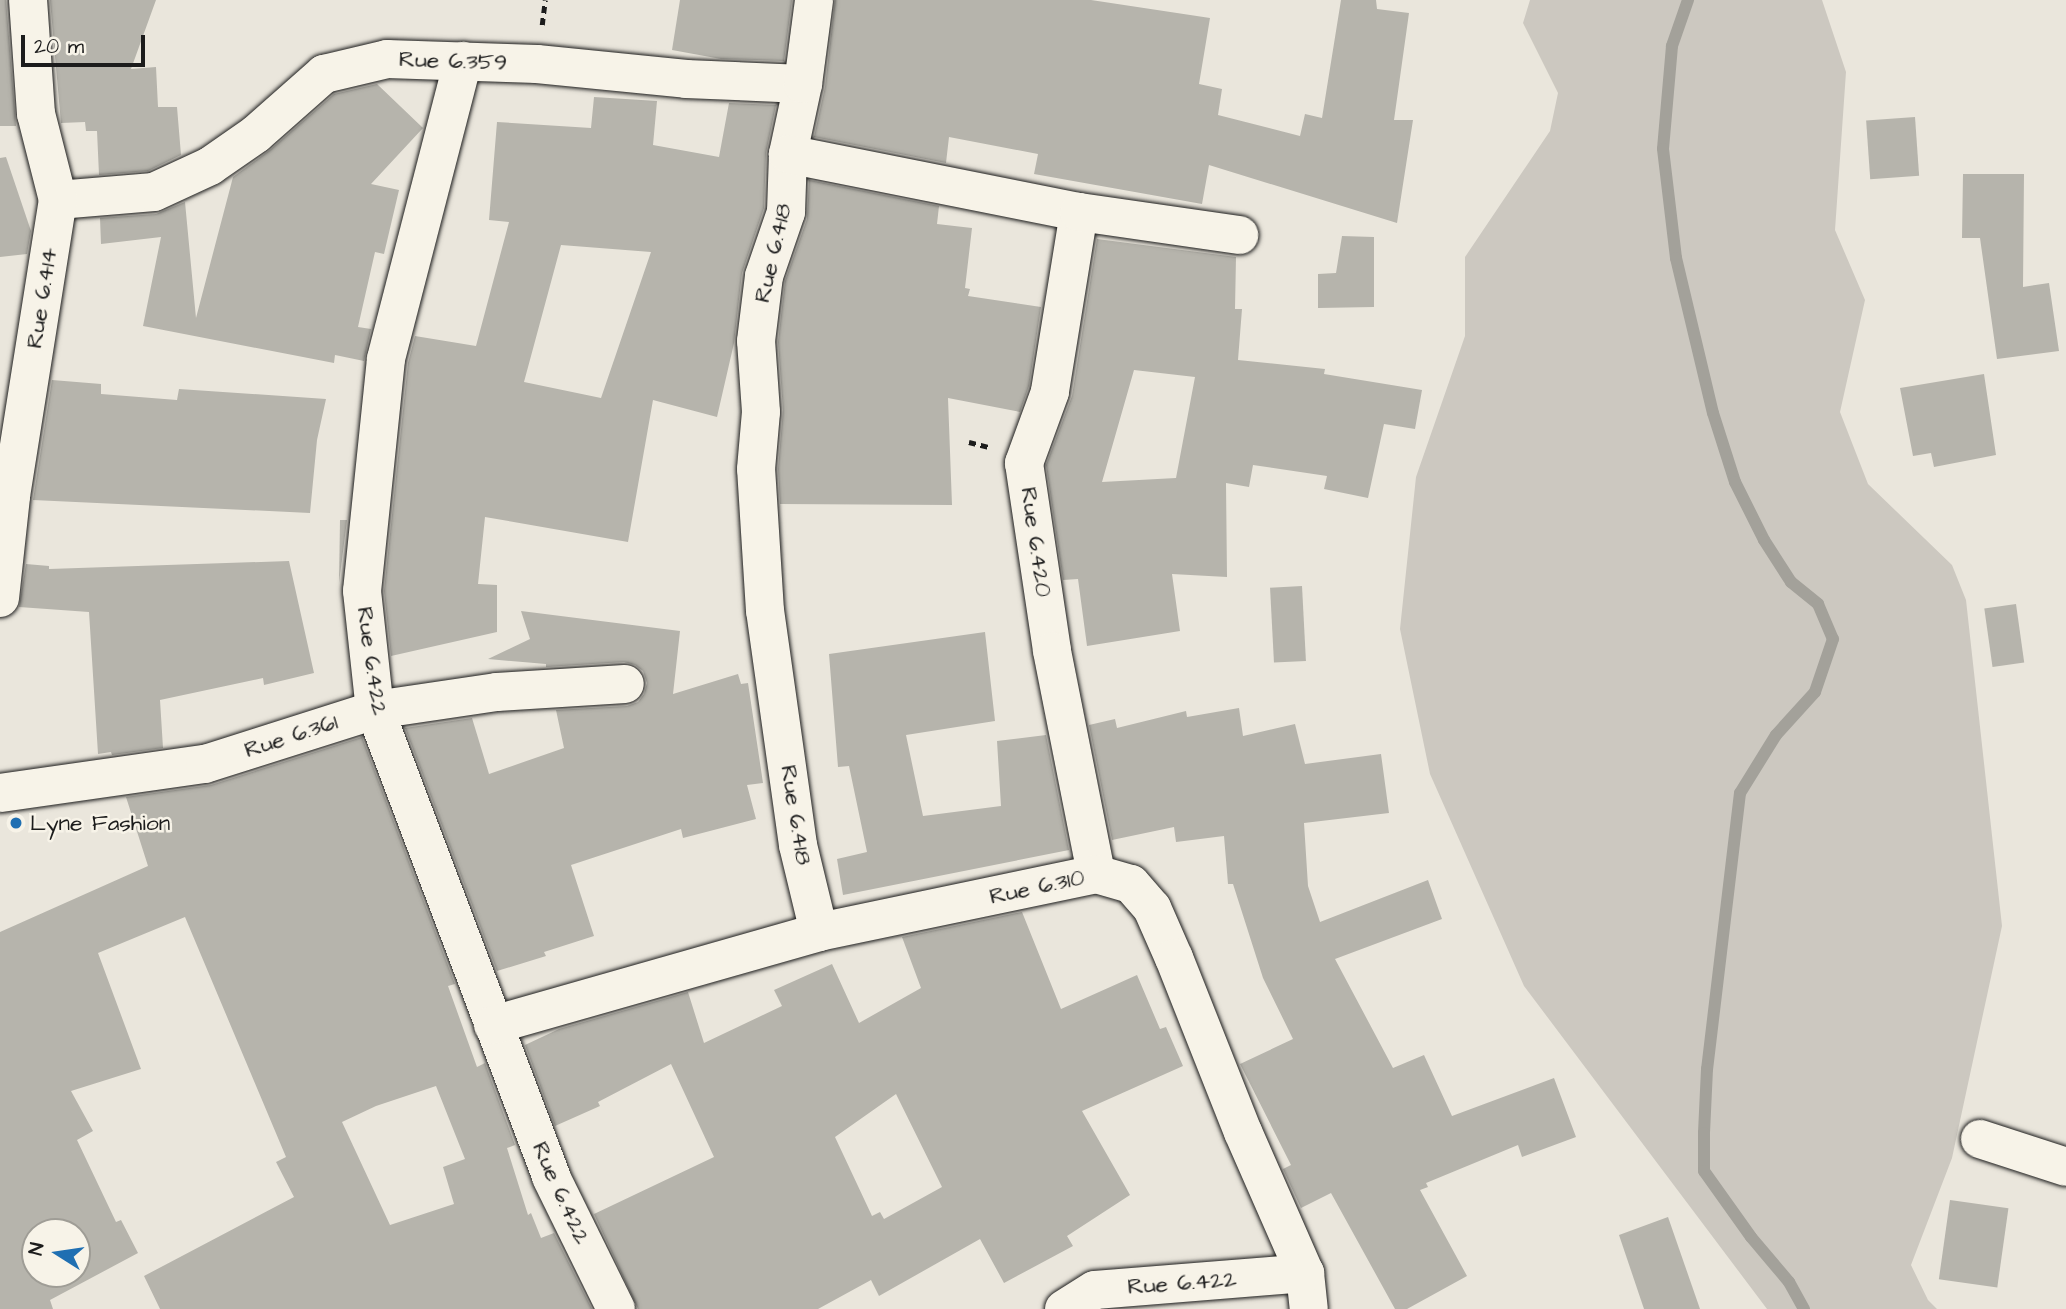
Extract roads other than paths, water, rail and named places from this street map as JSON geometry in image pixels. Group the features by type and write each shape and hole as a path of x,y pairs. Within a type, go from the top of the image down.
{"street":[{"name":"Rue 6.414","path":"0,598 11,496 58,200 36,114 28,0"},
{"path":"803,84 814,0"},
{"name":"Rue 6.359","path":"58,200 154,191 210,166 256,134 324,74 387,60 537,64 686,79 803,84"},
{"name":"Rue 6.422","path":"463,61 386,359 362,591 375,709 551,1177 616,1309"},
{"name":"Rue 6.418","path":"803,84 788,154 786,212 764,276 756,341 761,412 756,469 765,611 798,845 819,932"},
{"path":"788,154 1079,212 1239,235"},
{"name":"Rue 6.420","path":"1079,212 1050,392 1024,463 1052,651 1096,874"},
{"name":"Rue 6.361","path":"0,793 205,764 375,709 497,692 625,684"},
{"name":"Rue 6.310","path":"493,1025 819,932 1096,874 1131,884 1152,908 1219,1066 1307,1291"},
{"path":"1980,1139 2066,1167"},
{"name":"Rue 6.422","path":"1064,1309 1094,1290 1307,1291"}],"waterway":[{"path":"1688,0 1672,46 1663,149 1676,258 1713,413 1735,482 1764,540 1791,582 1818,604 1833,639 1815,692 1776,735 1740,793 1707,1069 1704,1133 1704,1171 1751,1237 1789,1282 1804,1309"}],"place":[{"name":"Lyne Fashion","path":"16,823"}]}
